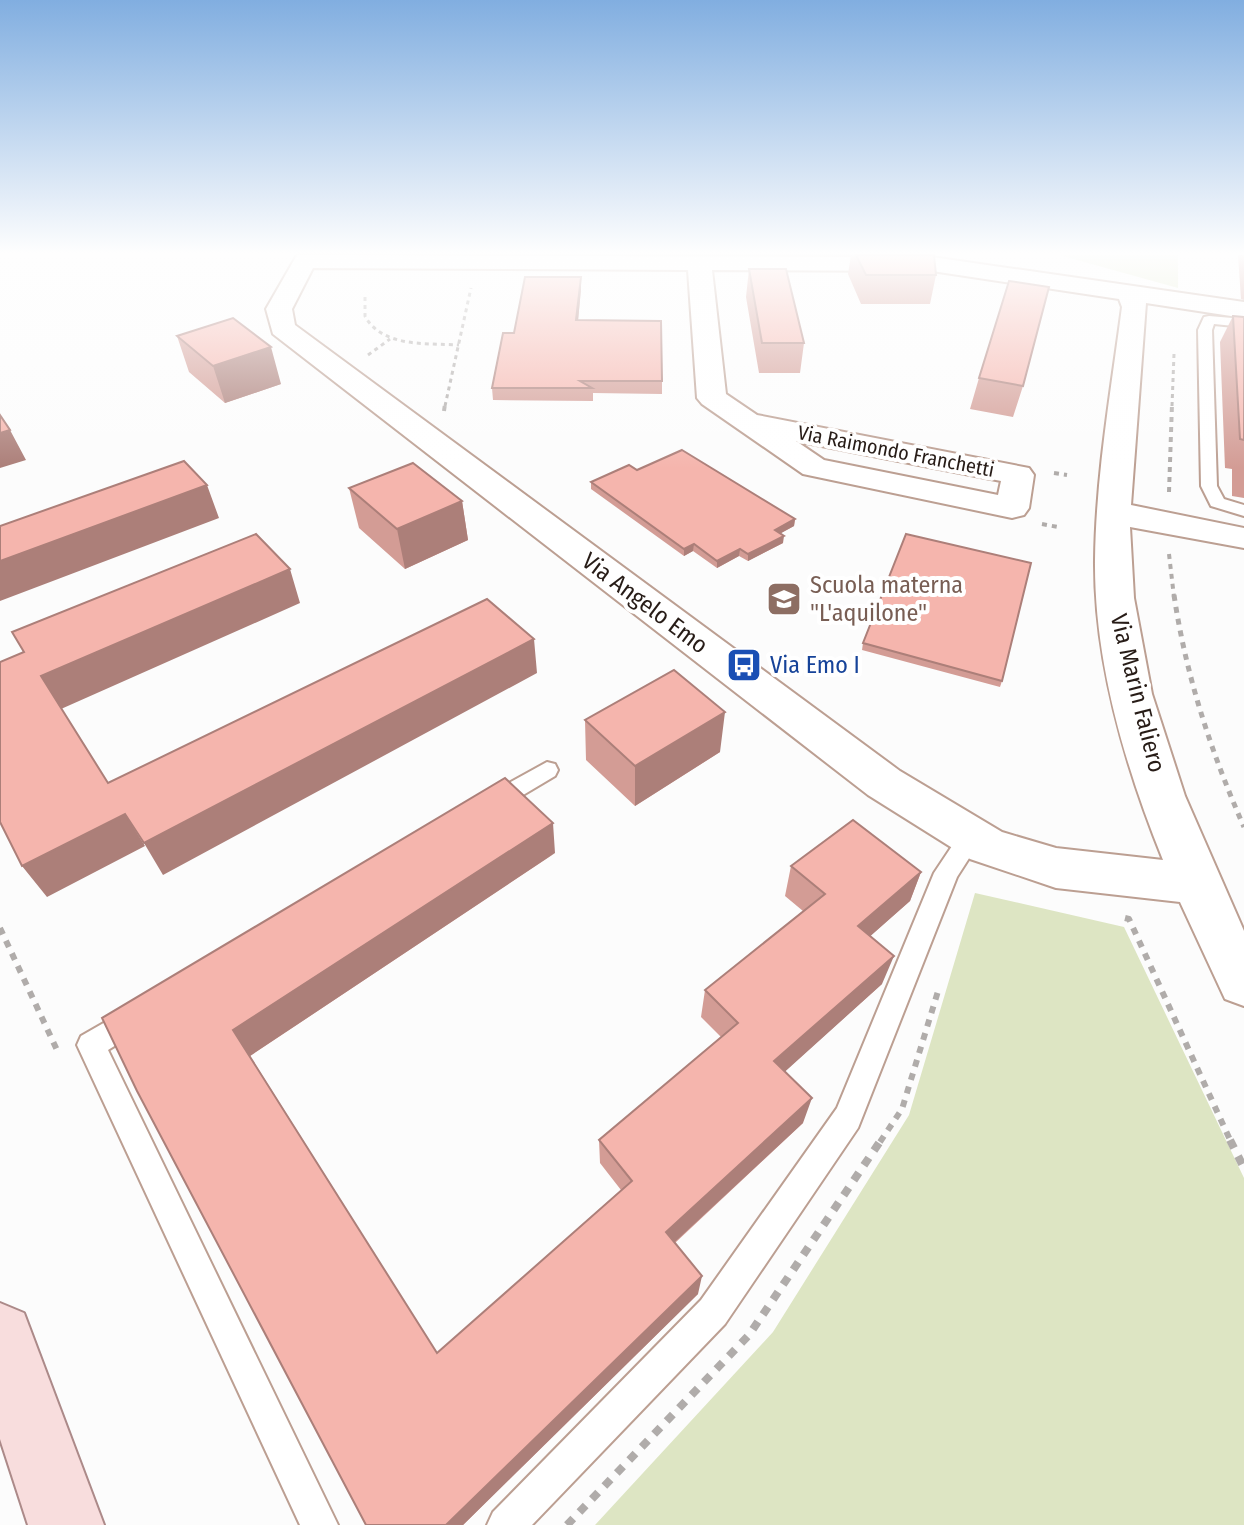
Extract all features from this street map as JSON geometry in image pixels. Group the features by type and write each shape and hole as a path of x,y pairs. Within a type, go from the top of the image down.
{"main road":[{"path":"0,1337 66,1525"}],"street":[{"name":"Via Angelo Emo","path":"282,326 884,783 970,838 1056,868 1195,884"},
{"name":"Via Raimondo Franchetti","path":"705,326 712,398 746,422 814,467 1012,508 1018,475 746,422"},
{"name":"Via Marin Faliero","path":"1133,326 1114,512 1115,597 1127,670 1147,746 1195,884 1244,982"},
{"path":"1114,512 1244,538"}],"lane":[{"path":"1207,326 1209,486 1217,502 1244,511"},
{"path":"466,818 547,770"},
{"path":"506,1525 713,1312 825,1153 848,1118 946,873 970,838"},
{"path":"158,1005 91,1045 319,1525"}],"path":[{"path":"372,326 390,339 459,345"},
{"path":"443,413 463,326"},
{"path":"366,356 390,339"},
{"path":"1175,343 1168,523 1171,585 1197,699 1230,798 1244,827"},
{"path":"1116,916 1129,919 1244,1168"}],"green space":[{"path":"975,893 1124,927 1244,1178 1244,1525 595,1525 773,1332 909,1115"}],"building":[{"path":"208,326 244,326 271,347 213,366 177,336"},
{"path":"515,326 661,326 662,381 580,381 592,388 492,388 503,333 514,333"},
{"path":"759,326 800,326 804,343 762,343"},
{"path":"995,326 1039,326 1023,386 979,378"},
{"path":"1234,326 1244,326 1244,440 1240,439"},
{"path":"0,415 10,430 0,433"},
{"path":"682,450 795,519 775,530 784,536 748,554 740,549 717,561 694,544 684,549 591,482 629,465 637,470"},
{"path":"184,461 207,485 0,561 0,526"},
{"path":"413,463 462,501 397,529 349,488"},
{"path":"256,534 290,569 41,676 108,783 487,599 534,639 144,843 125,814 22,866 0,822 0,662 24,652 12,632"},
{"path":"906,534 1031,563 1002,681 863,643"},
{"path":"674,670 725,712 635,766 585,720"},
{"path":"505,778 553,823 233,1030 437,1353 632,1181 599,1140 738,1023 705,990 825,894 791,866 853,820 921,872 858,926 894,956 774,1061 812,1098 666,1232 702,1276 446,1525 366,1525 137,1091 102,1018"}],"place":[{"name":"Scuola materna \"L'aquilone\"","path":"784,599"},
{"name":"Via Emo I","path":"744,665"}]}
